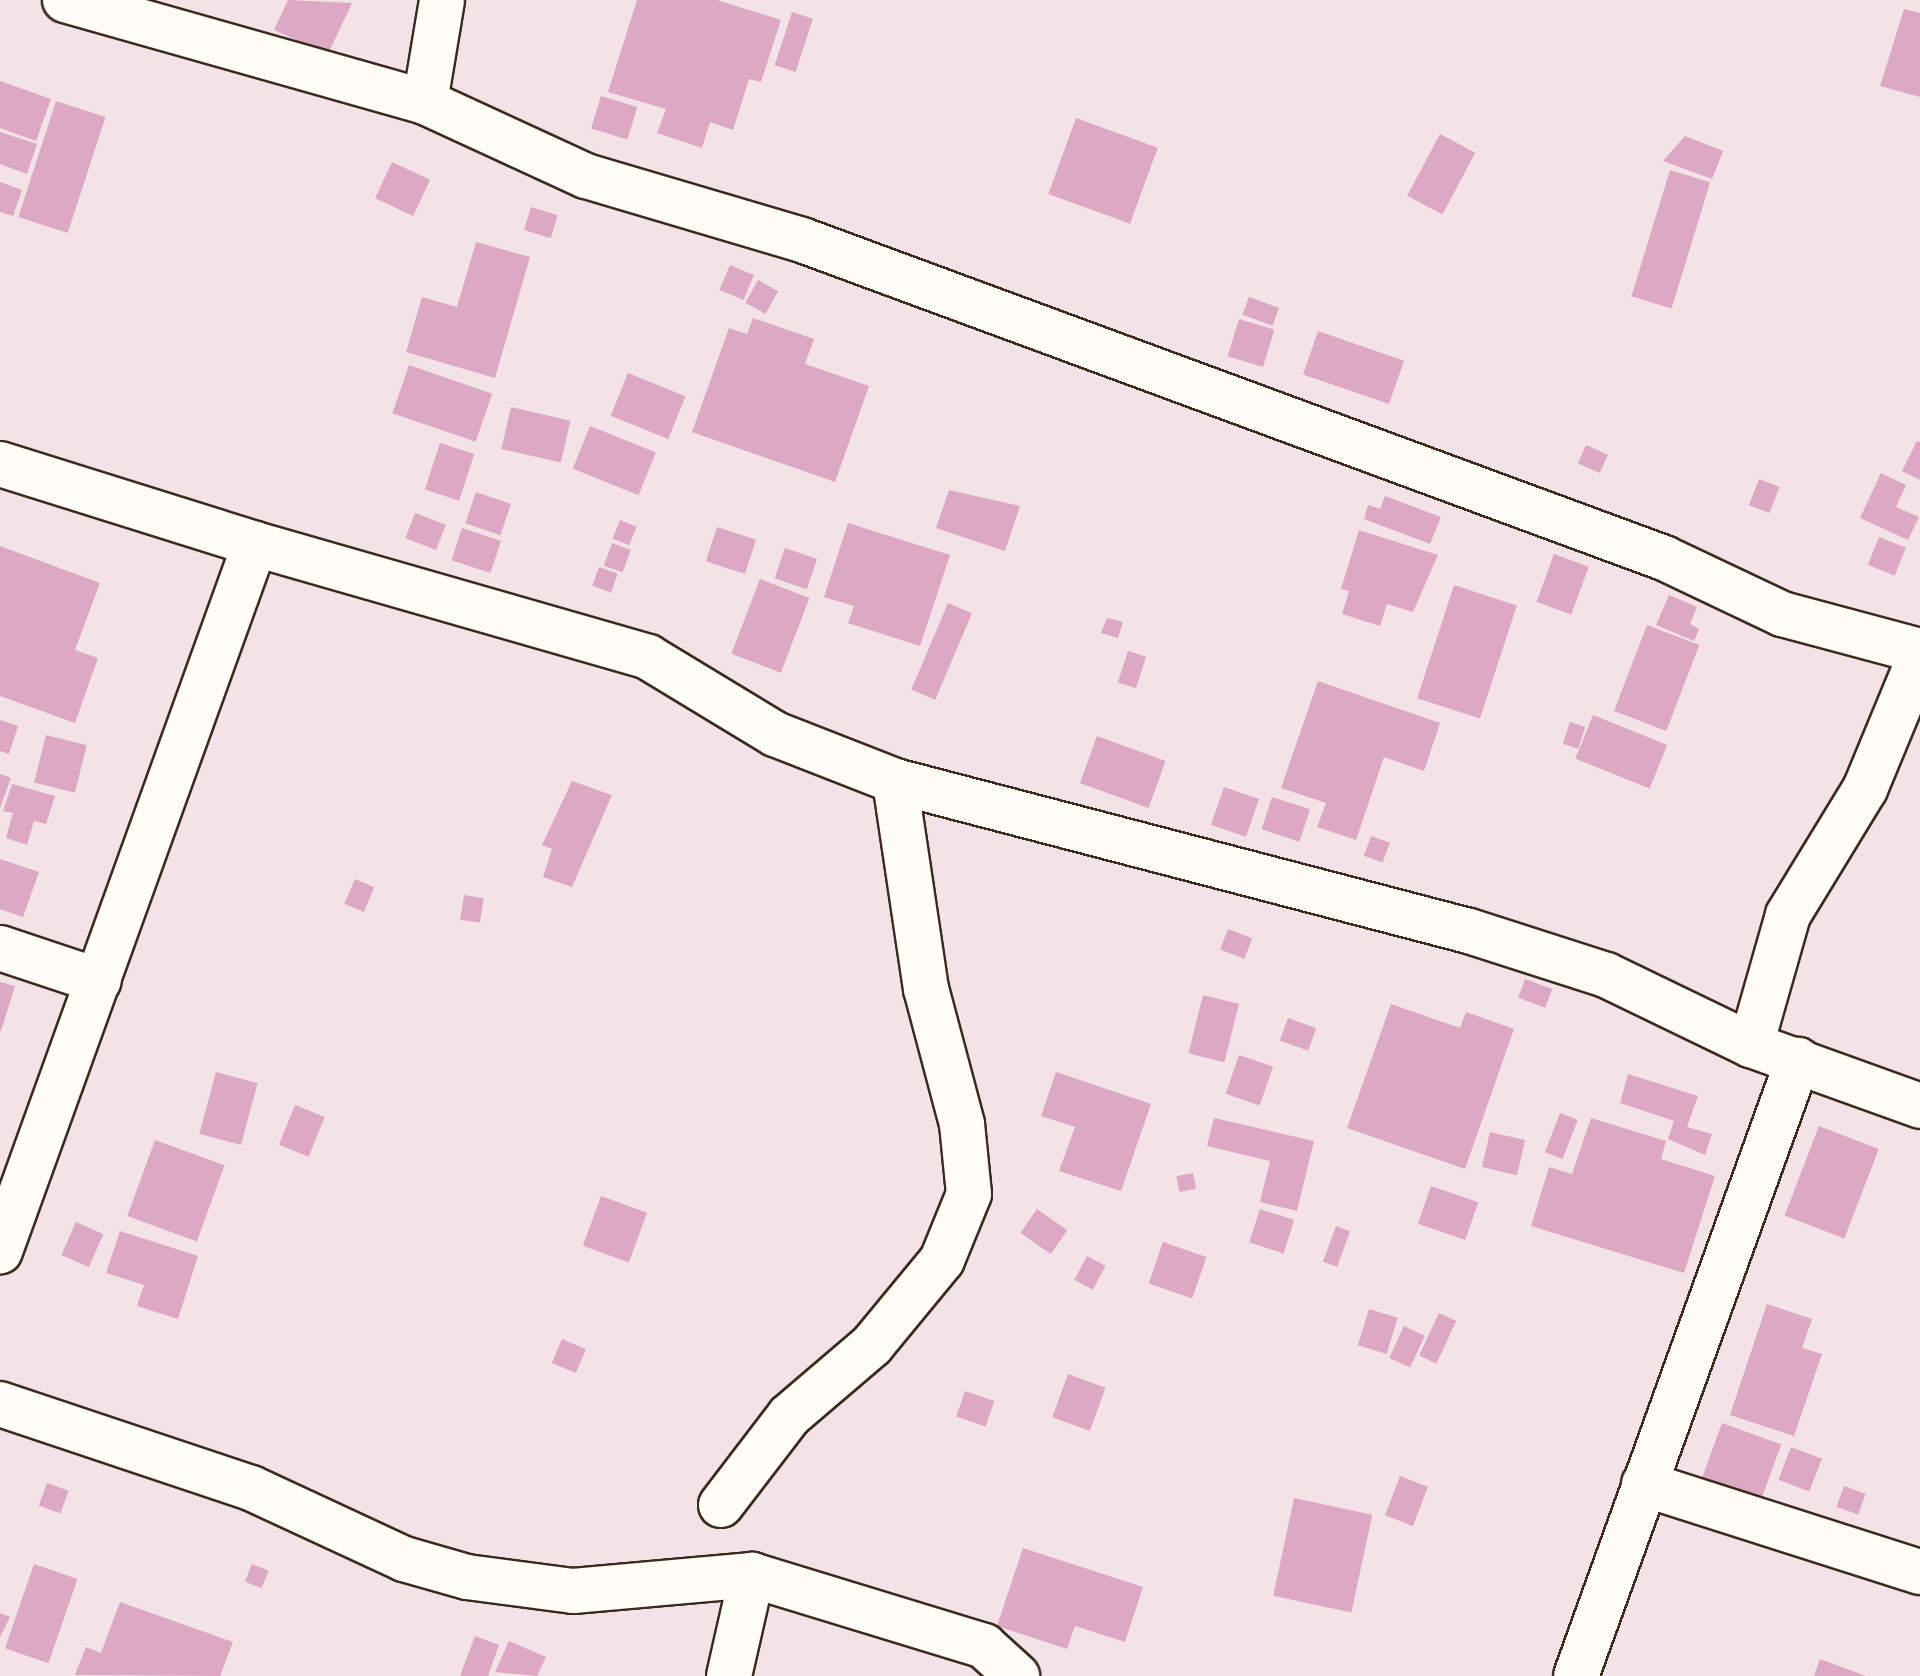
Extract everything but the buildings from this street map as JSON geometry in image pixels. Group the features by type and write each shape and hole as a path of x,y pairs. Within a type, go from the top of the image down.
{"street":[{"path":"65,0 425,102 586,176 802,240 1664,558 1782,614 1917,670 1865,789 1788,915 1751,1045"},
{"path":"425,102 442,0"},
{"path":"0,464 255,544 648,657 775,734 895,781 1469,931 1606,975 1751,1045 1920,1106"},
{"path":"0,1251 255,544"},
{"path":"721,1505 789,1416 872,1345 942,1260 969,1194 962,1124 926,989 895,781"},
{"path":"0,948 99,981"},
{"path":"1576,1676 1798,1060"},
{"path":"0,1404 251,1488 404,1559 467,1577 573,1591 752,1575 984,1646 1017,1676"},
{"path":"1644,1484 1920,1572"},
{"path":"729,1676 752,1575"}]}
